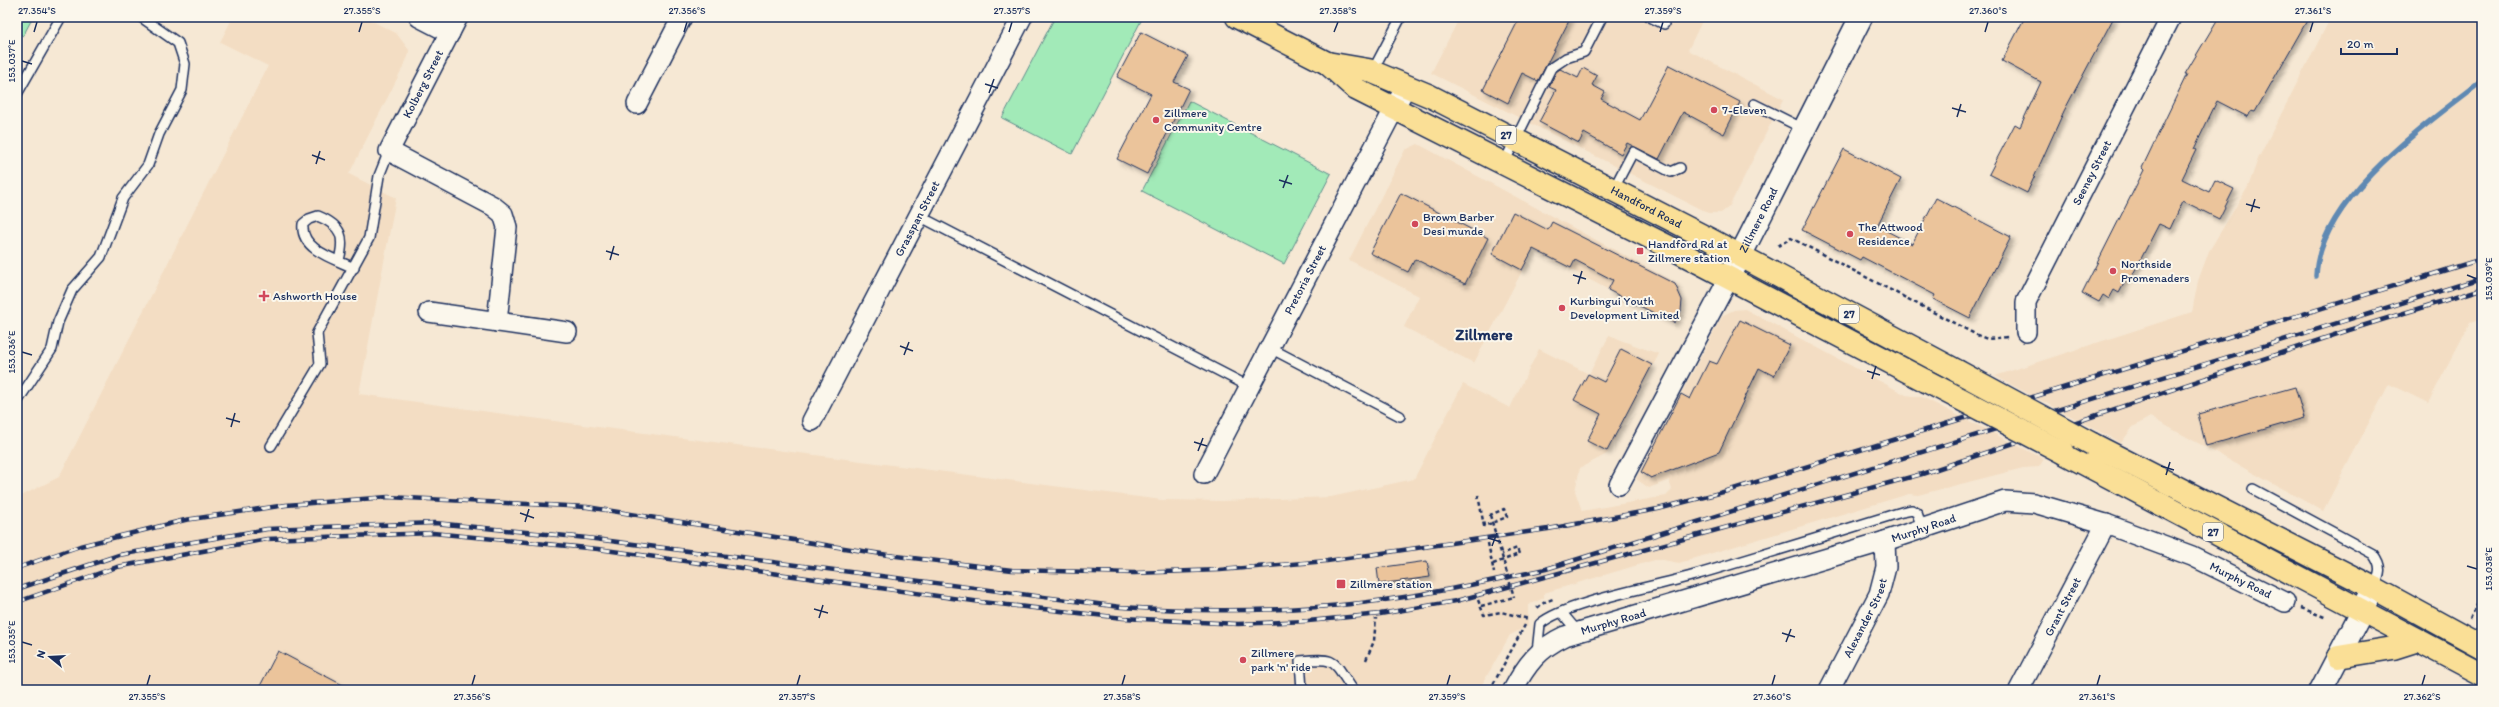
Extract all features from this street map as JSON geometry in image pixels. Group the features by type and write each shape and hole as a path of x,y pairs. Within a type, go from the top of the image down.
{"main road":[{"name":"Handford Road","path":"1237,17 1327,63 1356,88 1729,278 2064,453 2362,612"},
{"name":"Zillmere Road","path":"1729,278 1861,17"},
{"name":"Handford Road","path":"1327,63 1372,72 1406,86 1516,140 1741,256 2092,444 2374,588"},
{"path":"2321,690 2374,588"},
{"name":"27","path":"2374,588 2482,647"},
{"name":"27","path":"2362,612 2415,641 2482,674"},
{"path":"2338,657 2393,648 2415,641"}],"street":[{"path":"419,17 454,25"},
{"path":"637,104 682,17"},
{"name":"Grasspan Street","path":"812,421 1022,17"},
{"name":"Seeney Street","path":"2026,332 2026,302 2171,17"},
{"name":"Kolberg Street","path":"389,151 454,25"},
{"name":"Pretoria Street","path":"1204,474 1406,86"},
{"path":"389,151 493,206 503,214 508,227 497,322"},
{"name":"Zillmere Road","path":"1619,485 1729,278"},
{"path":"429,312 567,332"},
{"name":"Murphy Road","path":"1537,653 1555,640 1578,632 1885,541 2005,501 2034,503 2106,524 2205,562 2285,602"},
{"name":"Grant Street","path":"2019,690 2106,524"},
{"name":"Alexander Street","path":"1829,690 1879,594 1886,568 1885,541"},
{"path":"1513,690 1526,666 1537,653"}],"lane":[{"path":"17,94 61,17"},
{"path":"17,402 52,349 58,322 72,290 101,257 122,198 148,165 159,134 182,90 185,64 178,42 141,17"},
{"path":"1372,72 1401,17"},
{"path":"1504,163 1551,68 1566,58 1584,52 1602,17"},
{"path":"1650,17 1664,24"},
{"path":"1754,104 1804,129"},
{"path":"271,446 320,364 316,333 354,268 369,238 379,176 389,151"},
{"path":"1613,190 1633,152 1671,172 1680,168"},
{"path":"339,260 343,243 334,225 318,216 309,218 303,224 302,233 306,241 339,260 354,268"},
{"path":"919,216 1250,387"},
{"path":"1270,348 1400,416"},
{"path":"2253,489 2373,554 2379,561 2381,570 2374,588"},
{"path":"1537,653 1540,624 1547,618 1577,606 1695,575 1902,512 1912,510 1917,513 1922,528"},
{"path":"1562,612 1578,632"},
{"path":"1302,690 1300,661 1322,659 1337,665 1354,690"}],"path":[{"path":"1778,246 1791,238 1987,338 2003,338 2026,332"},
{"path":"1478,496 1484,526 1507,517 1504,509 1490,515 1502,554 1514,597 1481,606"},
{"path":"1488,543 1494,573"},
{"path":"1493,564 1519,554 1517,548 1502,554"},
{"path":"2468,623 2482,595"},
{"path":"1478,600 1484,615 1502,612 1529,619"},
{"path":"2285,602 2327,618"},
{"path":"1366,660 1374,641 1376,618"},
{"path":"1490,690 1516,640"}],"shaded area":[{"path":"233,17 364,17 396,33 409,50 408,57 349,174 396,198 359,394 598,427 1162,500 1222,501 1331,497 1414,479 1463,384 1510,408 1539,349 1589,374 1609,336 1659,354 1607,454 1580,468 1575,491 1582,511 1666,496 1672,490 1669,480 1649,488 1636,479 1723,315 1734,310 1745,309 1906,395 1922,397 2044,459 2039,467 2023,468 1918,495 1909,494 1679,563 1658,559 1544,593 1544,598 1528,605 1528,626 1510,635 1479,690 17,690 17,498 59,477 268,66 220,42"},
{"path":"1460,17 1704,17 1688,50 1783,99 1729,207 1721,213 1708,213 1431,73"},
{"path":"2331,17 2482,17 2482,319 2470,323 2428,403 2389,384 2323,511 2150,417 2133,427 2121,443 1995,376 2192,312 2198,281 2209,251 2248,187 2258,159"},
{"path":"1418,144 1672,281 1679,287 1683,301 1674,324 1533,250 1474,363 1404,327 1419,296 1349,260 1405,150"}],"green space":[{"path":"17,17 33,17 23,36 17,32"},
{"path":"1055,17 1143,17 1072,154 1002,118"},
{"path":"1189,101 1331,174 1284,264 1142,191"}],"building":[{"path":"1520,17 1571,17 1538,81 1522,73 1508,103 1483,90"},
{"path":"2025,17 2114,17 2064,111 2027,193 1989,174 2015,124 2020,127 2041,82 2002,61"},
{"path":"2219,17 2309,17 2255,112 2251,111 2248,117 2217,101 2194,149 2196,150 2182,179 2209,192 2215,180 2234,189 2219,219 2183,201 2170,229 2159,224 2131,278 2128,276 2119,293 2114,290 2109,299 2103,295 2099,302 2082,293 2144,170 2142,168 2187,74 2185,74"},
{"name":"Zillmere Community Centre","path":"1141,32 1188,56 1174,82 1189,89 1147,174 1117,159 1151,94 1117,77"},
{"path":"1669,65 1740,102 1724,134 1683,112 1659,159 1627,143 1621,154 1584,133 1579,143 1539,122 1556,90 1549,87 1556,72 1560,69 1578,78 1583,68 1597,76 1592,85 1605,92 1601,99 1640,120"},
{"name":"The Attwood Residence","path":"1844,149 1901,179 1877,226 1912,244 1936,198 2011,237 1970,318 1933,299 1935,295 1862,257 1860,260 1802,230"},
{"path":"1401,193 1488,238 1465,284 1415,259 1408,272 1370,253"},
{"path":"1513,212 1548,230 1552,222 1675,284 1682,300 1681,311 1674,323 1608,290 1613,280 1575,260 1571,268 1533,249 1522,270 1492,254"},
{"path":"1740,320 1790,345 1774,376 1759,368 1719,452 1651,478 1641,472 1681,394 1690,399 1709,361 1717,364"},
{"path":"1621,349 1652,365 1607,451 1587,441 1601,414 1574,400 1588,374 1604,382"},
{"path":"2295,387 2304,418 2206,446 2198,414"},
{"path":"1427,561 1430,577 1379,584 1377,568"},
{"path":"278,651 352,690 258,690"}],"waterway":[{"path":"2316,276 2322,247 2335,219 2355,192 2379,166 2405,142 2432,119 2482,81"}],"railway":[{"path":"17,568 80,546 185,520 286,505 388,497 587,507 888,555 1012,570 1134,573 1220,570 1327,561 1548,529 1658,509 1727,491 2482,259"},
{"path":"17,589 119,555 267,529 435,523 587,538 1121,607 1181,610 1271,610 1361,603 1431,593 1546,569 2482,278"},
{"path":"17,602 117,567 267,539 433,533 598,549 981,602 1123,618 1238,624 1308,621 1380,614 1456,601 1922,474 2349,330 2482,289"}],"place":[{"name":"7-Eleven","path":"1714,110"},
{"name":"Zillmere Community Centre","path":"1156,120"},
{"name":"Brown Barber Desi munde","path":"1415,224"},
{"name":"The Attwood Residence","path":"1850,234"},
{"name":"Handford Rd at Zillmere station","path":"1640,251"},
{"name":"Northside Promenaders","path":"2113,271"},
{"name":"Ashworth House","path":"264,296"},
{"name":"Kurbingui Youth Development Limited","path":"1562,308"},
{"name":"Zillmere station","path":"1341,584"},
{"name":"Zillmere park 'n' ride","path":"1243,660"}],"district":[{"name":"Zillmere","path":"1484,334"}]}
